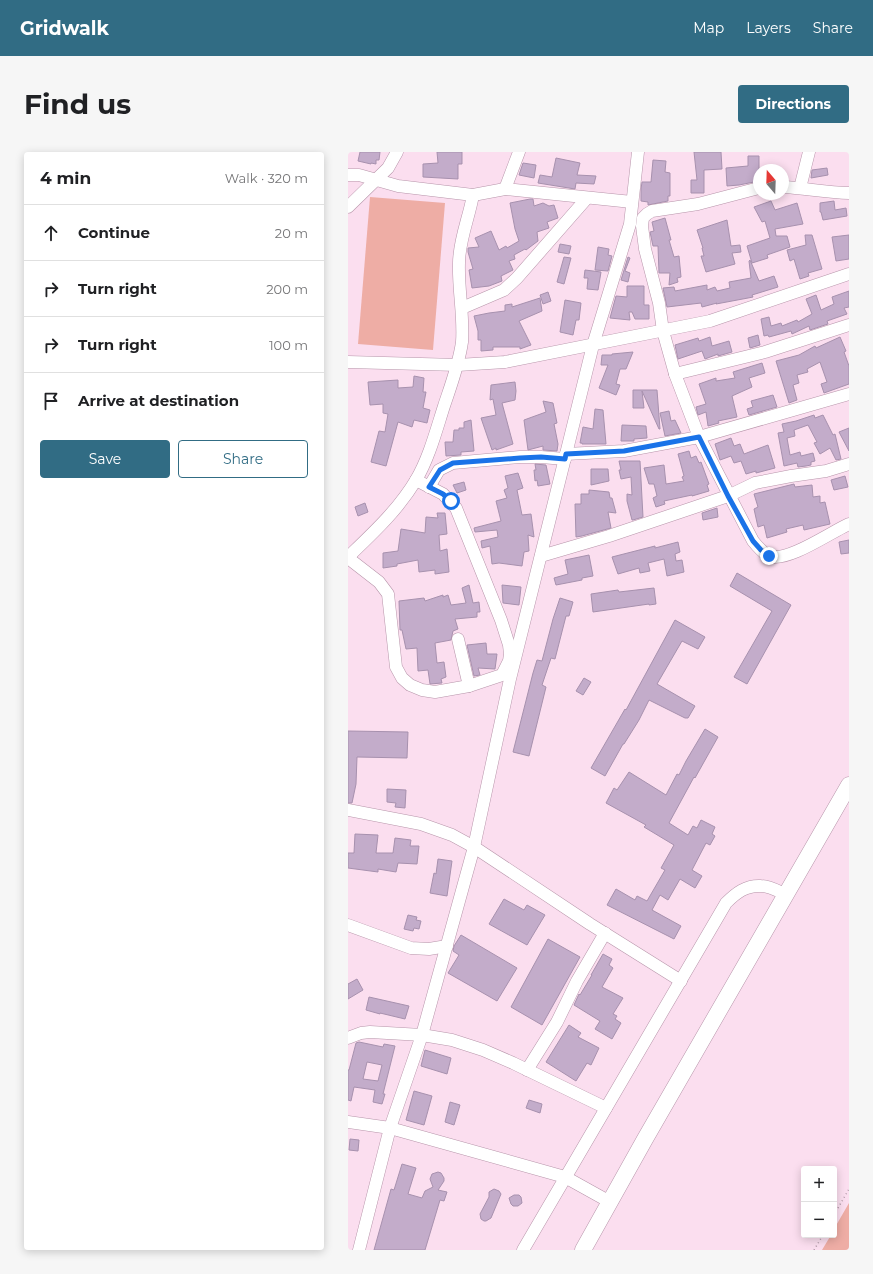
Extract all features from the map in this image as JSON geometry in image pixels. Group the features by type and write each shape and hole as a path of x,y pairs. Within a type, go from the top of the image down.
{"main road":[{"path":"583,1250 785,894 849,785"}],"street":[{"path":"348,206 388,168 397,152"},
{"path":"505,189 519,152"},
{"path":"359,1250 390,1128 422,1035 474,847 510,680 566,456 594,345 630,224 638,152"},
{"path":"800,188 809,152"},
{"path":"348,175 359,175 398,186 473,195 505,189 632,202"},
{"path":"789,187 830,193 849,193"},
{"path":"753,190 698,204 652,211 643,218 642,226 645,249 659,303 663,331 675,374 699,437 728,496 753,541 761,550 769,556 784,556 849,524"},
{"path":"416,480 443,494 456,508 501,620 510,654 509,661 502,674 469,686 434,692 422,690 410,685 402,678 396,667 388,594 379,582 348,558 388,518 416,480 427,457 458,365 462,341 462,308 459,263 462,238 470,212 473,195"},
{"path":"462,308 504,290 517,278 587,198"},
{"path":"630,224 642,226"},
{"path":"348,362 458,365 505,362 723,318 849,274"},
{"path":"675,374 765,352 849,325"},
{"path":"429,487 440,470 453,463 624,451 699,437 849,394"},
{"path":"541,556 609,536 728,496 762,482 826,471 849,464"},
{"path":"458,639 469,686"},
{"path":"348,810 421,824 452,835 474,847 590,924 681,981"},
{"path":"523,1250 726,903 738,892 748,888 762,886 785,894"},
{"path":"348,925 411,948 429,949 447,946"},
{"path":"527,1070 557,1022 577,981 605,933"},
{"path":"348,1038 361,1033 370,1032 422,1035 452,1040 477,1048 527,1070 606,1108"},
{"path":"348,1122 390,1128 565,1177 610,1202"}],"path":[{"path":"837,1210 849,1189"},
{"path":"814,1250 821,1238"}],"shaded area":[{"path":"370,197 445,203 433,350 358,344"},
{"path":"849,1203 849,1250 822,1250 829,1238 837,1238 837,1224"}],"building":[{"path":"360,152 380,152 379,160 376,160 376,164 358,161"},
{"path":"437,152 462,152 462,164 458,164 458,179 423,177 423,164 438,163"},
{"path":"694,152 721,152 722,169 704,170 704,193 691,193 691,180 697,180"},
{"path":"748,156 759,156 759,164 753,164 753,182 727,186 726,168 748,166"},
{"path":"556,158 580,163 577,175 596,176 594,184 576,183 575,189 538,183 540,175 552,177"},
{"path":"653,160 666,161 665,172 670,173 670,196 668,196 668,201 648,205 648,202 641,201 641,189 642,182 651,182"},
{"path":"523,163 536,165 534,178 519,175"},
{"path":"827,168 828,175 811,178 812,170"},
{"path":"533,199 534,206 543,203 549,206 554,205 558,218 547,222 549,228 537,232 538,241 526,250 525,249 514,255 515,259 509,261 513,270 501,276 502,281 489,286 472,288 469,270 473,269 468,248 479,247 475,238 491,231 499,250 506,246 507,248 519,241 510,203"},
{"path":"771,201 775,210 797,203 803,224 775,229 776,236 787,236 790,247 767,255 768,258 752,263 747,246 770,238 765,221 762,222 754,207"},
{"path":"834,201 835,210 846,208 847,216 823,220 820,212 820,203"},
{"path":"665,218 674,257 679,256 681,277 677,278 678,282 669,285 670,273 659,273 658,246 653,246 650,232 654,231 652,222"},
{"path":"727,220 731,246 740,245 741,252 732,253 735,264 706,272 701,256 704,256 703,248 697,230"},
{"path":"805,235 812,235 822,269 808,273 809,276 800,279 794,259 790,261 787,250 806,245"},
{"path":"849,235 849,259 836,261 832,237"},
{"path":"560,244 571,246 569,254 558,252"},
{"path":"598,247 609,249 608,255 612,256 608,271 595,270"},
{"path":"564,257 571,258 564,284 557,282"},
{"path":"628,257 630,258 625,271 630,273 628,282 621,280"},
{"path":"750,260 759,281 774,276 778,287 752,295 753,297 702,307 701,303 667,307 663,288 674,287 675,291 707,285 707,290 715,287 717,291 730,288 729,282 751,278"},
{"path":"585,270 601,272 598,290 587,289 588,278 584,278"},
{"path":"627,286 644,286 644,305 649,305 649,319 635,319 632,312 629,312 630,320 610,318 616,296 627,297"},
{"path":"849,291 849,307 844,308 847,314 827,321 828,324 810,330 809,326 792,334 791,331 769,337 768,335 764,336 761,319 769,317 771,326 781,323 782,326 797,320 798,322 812,314 806,299 816,295 821,310 834,304 832,297"},
{"path":"548,292 551,301 543,304 540,295"},
{"path":"540,298 542,311 519,321 531,345 520,349 520,347 493,347 493,350 481,351 481,340 478,340 478,331 474,316 505,311 505,305 512,304 512,307"},
{"path":"565,300 581,303 579,320 576,320 573,335 560,332"},
{"path":"758,335 760,345 750,348 748,338"},
{"path":"710,337 712,346 729,341 732,352 718,356 718,354 705,359 702,351 678,359 675,345 698,338 699,341"},
{"path":"840,337 846,351 844,352 849,366 849,384 824,393 821,384 827,382 820,362 807,369 808,372 797,375 799,383 793,385 797,400 789,403 776,361 799,355 815,346 816,348"},
{"path":"633,352 626,369 620,369 616,384 620,385 616,395 599,388 608,365 601,365 602,355"},
{"path":"762,363 765,373 749,378 752,387 732,396 737,417 718,421 719,423 708,426 706,412 698,415 696,407 706,404 699,384 716,378 716,381 735,378 733,372"},
{"path":"414,376 424,378 423,392 426,392 423,408 430,410 427,423 414,420 412,427 398,422 386,466 371,462 379,431 385,432 388,414 383,413 383,404 370,405 368,382 398,380 398,388 413,387"},
{"path":"515,382 515,400 502,403 513,444 492,450 481,418 496,415 493,399 490,400 491,385"},
{"path":"633,390 657,390 660,429 642,391 644,408 633,408"},
{"path":"773,395 777,407 749,415 747,409 753,407 751,401"},
{"path":"543,401 553,403 557,423 554,424 558,444 557,451 543,450 543,446 528,450 524,420 546,412"},
{"path":"595,409 603,410 606,444 582,444 580,443 583,427 593,429"},
{"path":"669,411 671,421 675,420 681,433 665,436 660,413"},
{"path":"814,415 815,418 823,415 833,435 835,434 841,459 836,460 830,448 820,454 814,443 817,442 808,425 794,430 795,436 787,438 790,455 800,452 801,456 813,453 815,461 811,462 811,465 806,466 798,467 797,463 784,466 778,433 784,432 782,424"},
{"path":"471,420 474,451 461,452 461,455 446,456 445,442 453,442 454,430 464,428 464,422"},
{"path":"622,425 646,426 647,438 634,439 634,441 621,441"},
{"path":"849,428 849,451 839,432"},
{"path":"731,438 734,446 740,444 744,454 768,445 775,468 746,474 741,461 734,463 731,456 720,460 715,444"},
{"path":"689,451 691,458 696,456 699,463 701,462 709,484 707,485 709,491 664,501 665,504 656,507 653,498 657,496 654,484 649,484 644,468 664,465 666,484 684,481 678,454"},
{"path":"619,461 640,461 643,517 632,520 627,501 627,494 632,495 631,477 621,479"},
{"path":"535,464 546,465 550,484 538,486 537,480 535,481"},
{"path":"591,469 608,469 609,481 591,485"},
{"path":"518,473 523,488 517,490 522,515 531,514 534,537 528,535 529,551 524,552 522,566 499,563 492,564 490,546 482,548 481,541 498,537 497,530 475,532 474,528 501,521 496,501 507,498 504,490 508,488 505,476"},
{"path":"845,476 848,487 834,490 831,480"},
{"path":"464,482 466,490 457,493 453,485"},
{"path":"794,484 795,487 812,485 813,497 820,496 820,503 825,502 830,524 804,530 803,525 786,529 787,532 767,538 764,525 758,527 754,509 758,507 754,494"},
{"path":"589,490 609,492 616,513 608,512 611,528 576,537 575,504 581,504 581,494 589,494"},
{"path":"365,503 368,512 358,516 355,507"},
{"path":"717,508 718,517 703,520 702,513"},
{"path":"437,513 445,513 447,534 439,535 440,551 447,549 449,572 435,574 435,570 419,572 418,560 383,568 383,553 398,551 401,529 425,533 426,517 438,518"},
{"path":"849,540 849,553 841,554 839,542"},
{"path":"678,542 680,552 675,554 676,561 682,560 684,572 667,576 664,559 648,563 650,571 640,573 639,568 618,574 612,557"},
{"path":"589,555 593,576 582,578 582,580 556,585 554,578 568,574 565,560"},
{"path":"737,573 791,605 747,684 734,677 772,611 730,586"},
{"path":"469,585 473,603 479,602 480,612 477,612 477,617 455,619 458,629 453,631 451,640 435,643 437,663 444,662 446,677 441,679 442,683 430,684 428,670 418,671 417,648 406,649 402,630 400,630 399,601 424,598 425,601 443,595 443,597 448,595 451,605 466,603 462,588"},
{"path":"502,585 521,587 519,605 503,603"},
{"path":"654,588 656,604 593,612 591,594 618,590 619,592"},
{"path":"560,598 573,602 569,616 566,616 555,659 551,658 542,685 546,687 529,756 513,752 533,673 537,660 542,661"},
{"path":"675,620 705,637 698,649 682,641 657,684 695,706 688,718 685,718 649,700 639,720 623,744 605,776 591,768 625,709 626,710"},
{"path":"486,643 487,654 497,654 495,669 478,668 480,675 474,676 467,645"},
{"path":"584,678 591,682 583,695 576,691"},
{"path":"705,729 718,737 669,823 688,835 693,826 697,828 701,820 715,827 712,834 715,836 710,845 706,843 692,870 702,876 695,888 680,879 668,900 660,895 652,910 681,926 674,939 607,905 616,889 635,900 637,896 647,901 665,870 661,868 674,845 644,827 646,825 606,803 614,788 617,790 629,772 666,795 677,774 679,775"},
{"path":"348,731 408,732 407,758 357,757 356,784 352,803 348,803"},
{"path":"387,789 406,790 405,808 395,807 396,803 387,802"},
{"path":"355,834 378,835 376,853 393,853 395,838 411,840 410,846 419,846 417,864 398,863 396,872 378,869 378,872 348,868 348,853 354,853"},
{"path":"438,859 452,861 447,896 430,893 434,873 436,874"},
{"path":"504,899 524,910 527,905 545,915 527,945 489,924"},
{"path":"408,915 417,917 416,920 421,921 419,929 414,928 413,931 404,929"},
{"path":"461,935 517,968 497,1001 448,973 459,955 453,951 454,946"},
{"path":"548,939 580,957 542,1025 511,1007"},
{"path":"603,954 612,959 609,965 613,968 602,987 623,998 613,1014 617,1016 615,1019 621,1023 612,1039 595,1029 600,1021 574,1005"},
{"path":"357,979 363,990 348,999 348,984"},
{"path":"369,997 409,1006 405,1019 366,1010"},
{"path":"569,1025 581,1033 578,1037 599,1048 591,1065 587,1063 576,1081 546,1062"},
{"path":"359,1042 383,1047 384,1044 395,1046 383,1094 385,1094 382,1104 373,1102 375,1090 354,1087 351,1101 348,1100 348,1070 356,1043","holes":["367,1062 382,1065 378,1081 363,1079"]},
{"path":"425,1050 451,1058 447,1074 421,1066"},
{"path":"414,1091 432,1096 424,1125 406,1120"},
{"path":"529,1100 542,1104 540,1113 526,1108"},
{"path":"450,1102 460,1105 454,1125 445,1122"},
{"path":"350,1139 359,1140 358,1151 349,1150"},
{"path":"402,1164 416,1168 408,1194 422,1198 425,1191 433,1187 430,1179 432,1174 438,1172 441,1173 444,1181 438,1190 447,1192 444,1201 440,1200 425,1250 374,1250 391,1189 394,1190"},
{"path":"494,1189 499,1191 501,1194 491,1218 484,1221 481,1219 480,1214 489,1197 489,1192"},
{"path":"514,1195 519,1195 521,1197 522,1203 518,1206 513,1206 511,1204 509,1198"}],"route":[{"path":"451,501 443,494 429,487 440,470 453,463 541,457 565,459 566,454 624,451 699,437 728,496 753,541 769,556"}]}
